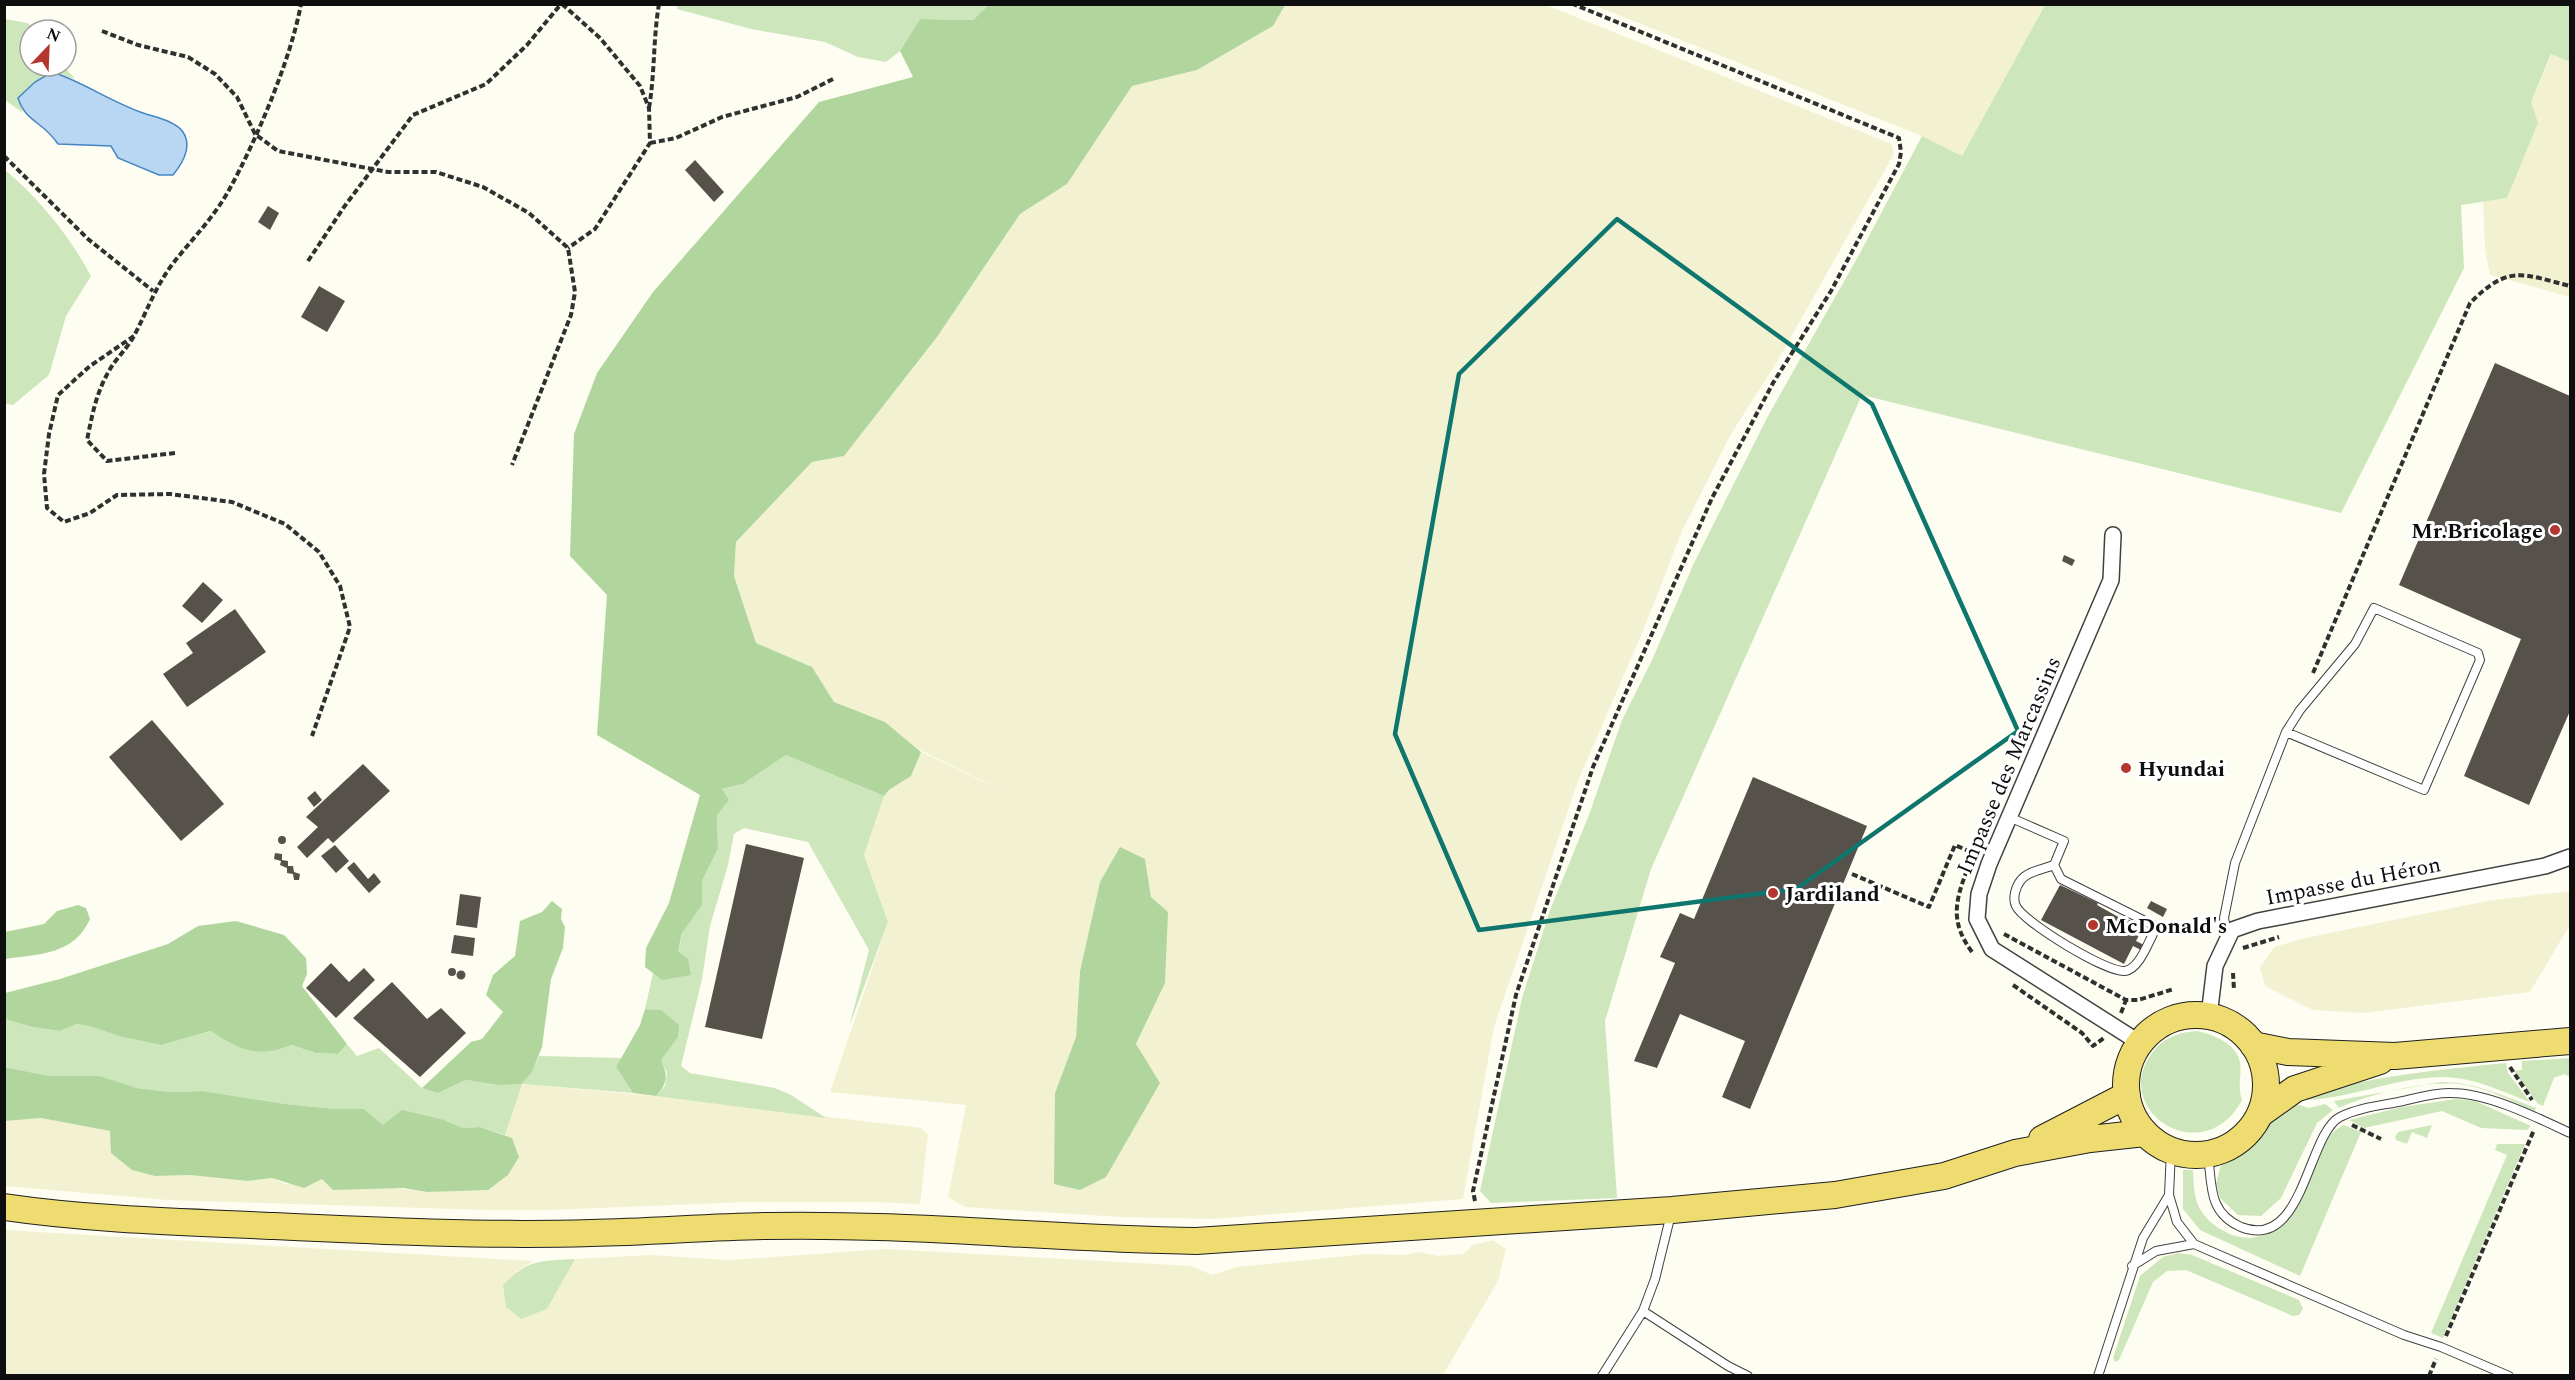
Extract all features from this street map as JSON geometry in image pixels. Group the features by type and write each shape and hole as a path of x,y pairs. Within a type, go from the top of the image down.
{"main road":[{"path":"2189,1016 2209,1016 2241,1031 2253,1044 2262,1061 2266,1079 2265,1097 2260,1114 2247,1133 2230,1146 2208,1154 2189,1155 2171,1150 2145,1133 2134,1116 2127,1095 2127,1077 2131,1059 2140,1043 2154,1029 2171,1020 2189,1016"},
{"path":"2253,1044 2288,1052 2395,1056 2571,1041"},
{"path":"2260,1114 2295,1089 2395,1056"},
{"path":"2015,1153 2127,1095"},
{"path":"4,1207 50,1213 184,1222 421,1233 591,1233 764,1226 870,1226 942,1228 1127,1240 1196,1241 1672,1210 1835,1195 1944,1176 2015,1153 2090,1139 2145,1133"}],"street":[{"name":"Impasse des Marcassins","path":"2113,535 2111,580 1978,894 1977,919 1992,949 2140,1043"},
{"name":"Impasse du Héron","path":"2227,936 2232,930 2258,921 2545,866 2571,856"},
{"path":"2209,1016 2215,966 2227,936"}],"lane":[{"path":"2227,936 2224,918 2235,862 2286,732 2300,710 2355,644 2374,608 2478,653 2480,660 2424,790 2286,732"},
{"path":"2009,817 2064,841 2054,865 2028,874 2020,880 2014,894 2016,906 2025,917 2074,951 2117,970 2126,971 2134,967 2154,932 2153,925 2061,879 2054,865"},
{"path":"2208,1154 2214,1200 2225,1220 2248,1230 2269,1227 2291,1212 2325,1135 2338,1117 2373,1107 2448,1092 2473,1094 2571,1133"},
{"path":"2171,1150 2169,1195 2177,1222 2194,1244 2404,1335 2441,1347 2509,1376"},
{"path":"2099,1375 2132,1266 2143,1238 2169,1195"},
{"path":"1602,1376 1643,1311 1655,1279 1672,1210"},
{"path":"2132,1266 2156,1251 2194,1244"},
{"path":"1643,1311 1728,1366 1748,1376"}],"path":[{"path":"175,453 107,461 87,440 95,400 109,370 134,336 153,291 172,264 199,234 228,191 255,134 298,25 302,4"},
{"path":"308,261 413,114 486,84 527,45 562,4 600,38 640,86 649,108"},
{"path":"568,248 595,229 650,143 649,108 654,79 654,32 659,4"},
{"path":"1478,1223 1473,1191 1516,995 1593,767 1712,498 1773,383 1831,291 1899,164 1901,152 1899,138 1573,4"},
{"path":"102,31 138,45 188,57 215,74 237,97 255,134 278,151 388,172 436,172 483,187 529,213 568,248 575,292 571,315 512,465"},
{"path":"650,143 676,138 722,117 796,97 833,79"},
{"path":"4,156 88,239 153,291"},
{"path":"2300,710 2321,652 2470,303 2488,285 2516,273 2571,286"},
{"path":"134,336 90,366 58,394 49,434 44,474 47,508 64,522 90,513 117,495 170,494 232,502 285,524 319,552 340,586 350,627 312,736"},
{"path":"1852,874 1929,907 1955,845 1973,852"},
{"path":"2238,954 2242,948 2283,936"},
{"path":"2234,966 2234,990"},
{"path":"2429,1376 2541,1113 2511,1071 2509,1062"}],"highlighted area":[{"path":"1617,219 1872,404 2018,731 1796,889 1479,930 1395,734 1459,374"}],"green space":[{"path":"990,4 1285,5 1273,26 1197,70 1132,86 1067,184 1020,214 937,337 844,456 812,462 736,542 734,576 756,643 812,667 834,702 885,722 921,752 911,776 889,790 884,796 786,755 743,784 722,789 729,800 717,815 718,849 702,881 702,905 682,933 678,951 688,959 691,975 662,980 645,967 646,948 669,903 700,795 597,735 607,595 570,556 574,434 597,373 653,292 819,102 913,77 900,51 920,19 973,20"},
{"path":"677,5 990,5 973,20 920,19 900,51 886,62 858,57 825,42 751,29 677,9"},
{"path":"1285,5 1546,5 1892,144 1894,154 1777,362 1731,434 1682,531 1643,631 1578,781 1494,1027 1463,1199 1212,1219 1120,1217 965,1207 948,1197 966,1105 830,1092 888,922 864,855 884,796 905,780 921,752 1014,796 916,748 885,722 834,702 812,667 756,643 734,576 736,542 812,462 844,456 937,337 1020,214 1067,184 1132,86 1197,70 1273,26","holes":["1145,859 1165,983 1136,1045 1055,1093 1076,1037 1080,970 1100,882"]},
{"path":"1593,5 2045,5 1962,156 1922,136"},
{"path":"2045,5 2570,5 2570,62 2551,54 2531,102 2538,123 2507,198 2461,205 2464,268 2341,513 1862,395 1651,869 1605,1021 1617,1198 1491,1203 1480,1191 1522,998 1550,910 1589,815 1622,720 1652,660 1694,563 1768,416 1860,253 1922,136 1962,156"},
{"path":"5,19 18,21 18,78 44,78 18,98 23,113 5,100"},
{"path":"2552,54 2570,62 2570,297 2490,275 2485,249 2483,201 2508,198 2531,102"},
{"path":"5,170 53,219 91,276 66,316 49,375 13,405 4,403"},
{"path":"786,755 884,796 864,855 888,922 849,1027 869,950 808,842 744,828 734,834 728,865 710,926 702,979 681,1066 690,1073 775,1088 791,1095 826,1118 656,1096 665,1086 667,1073 661,1060 661,1010 645,1009 653,973 663,980 678,951 683,931 702,905 702,881 718,849 717,815 722,789 743,784"},
{"path":"1120,847 1145,859 1151,897 1168,912 1165,983 1136,1044 1160,1083 1106,1177 1080,1190 1054,1184 1055,1093 1076,1037 1080,971 1100,882"},
{"path":"2570,891 2570,925 2530,992 2364,1013 2313,1010 2265,986 2260,968 2274,947 2305,938 2487,901"},
{"path":"552,901 562,909 561,919 565,927 563,948 551,979 542,1047 532,1072 521,1084 498,1085 466,1080 438,1093 422,1088 471,1042 482,1039 503,1012 486,995 493,975 515,956 520,921 542,912"},
{"path":"78,905 86,908 90,919 75,940 43,954 5,959 5,932 44,924 57,911"},
{"path":"236,921 284,935 306,958 307,974 302,986 347,1044 338,1054 315,1053 291,1045 259,1052 240,1047 211,1031 161,1045 77,1024 60,1031 32,1027 5,1019 5,993 60,979 168,944 198,926"},
{"path":"645,1009 661,1010 679,1025 678,1037 661,1060 666,1079 656,1096 633,1093 616,1067 640,1025"},
{"path":"5,1019 32,1027 60,1031 77,1024 161,1045 212,1031 231,1043 260,1052 291,1045 314,1053 338,1054 347,1044 357,1056 379,1048 422,1088 438,1093 466,1080 498,1085 532,1072 539,1056 623,1058 616,1067 633,1093 522,1084 505,1135 480,1127 463,1128 444,1120 383,1125 364,1109 335,1109 285,1104 203,1091 171,1092 137,1088 100,1076 49,1076 5,1067"},
{"path":"2197,1031 2217,1037 2235,1050 2240,1063 2242,1100 2226,1121 2206,1131 2186,1132 2168,1126 2152,1113 2143,1096 2141,1077 2150,1056 2159,1045 2176,1035"},
{"path":"2570,1058 2570,1077 2564,1074 2554,1078 2543,1106 2538,1104 2514,1071 2522,1070 2522,1061"},
{"path":"2506,1063 2508,1073 2530,1102 2497,1089 2452,1077 2423,1078 2340,1096 2307,1100 2303,1097 2378,1079"},
{"path":"5,1067 49,1076 100,1076 137,1088 171,1092 203,1091 285,1104 335,1109 364,1109 383,1125 402,1110 444,1120 463,1128 480,1127 512,1138 519,1157 508,1175 488,1190 427,1192 403,1188 333,1190 322,1179 304,1188 272,1178 248,1181 190,1175 155,1176 132,1170 111,1153 110,1131 41,1118 5,1121"},
{"path":"2441,1082 2466,1084 2536,1108 2535,1111 2466,1085 2423,1085"},
{"path":"521,1084 656,1096 921,1128 928,1134 920,1204 748,1202 549,1210 487,1210 167,1200 5,1186 5,1121 41,1118 111,1131 155,1176 190,1175 248,1181 272,1178 286,1184 322,1179 427,1192 455,1190 512,1139 505,1135"},
{"path":"2392,1091 2339,1108 2334,1101"},
{"path":"2456,1099 2475,1101 2531,1126 2527,1130 2481,1128 2442,1111 2364,1128 2349,1120 2402,1107"},
{"path":"2293,1103 2309,1108 2325,1104 2333,1110 2317,1123 2281,1198 2261,1216 2238,1215 2220,1198 2216,1184 2221,1165"},
{"path":"2344,1125 2361,1132 2300,1276 2200,1230 2183,1209 2183,1170 2193,1170 2198,1205 2212,1223 2236,1236 2250,1238 2263,1235 2280,1225 2293,1212 2302,1196 2322,1146"},
{"path":"2432,1125 2427,1138 2412,1132 2407,1144 2396,1140 2398,1132"},
{"path":"2497,1144 2525,1144 2443,1338 2431,1333 2507,1155 2495,1150"},
{"path":"4,1230 533,1261 516,1272 547,1309 575,1259 650,1255 728,1260 886,1249 1192,1266 1212,1275 1237,1267 1366,1254 1404,1255 1420,1252 1438,1256 1463,1254 1473,1245 1493,1240 1506,1249 1498,1281 1443,1375 5,1376"},
{"path":"2178,1253 2192,1255 2299,1300 2303,1309 2299,1315 2293,1316 2186,1270 2167,1271 2153,1282 2119,1360 2115,1362 2113,1358 2140,1276 2163,1257"},
{"path":"575,1259 547,1309 521,1319 506,1307 503,1285 520,1270 544,1261"}],"water":[{"path":"42,78 67,78 121,104 176,125 186,138 187,149 183,161 173,175 159,175 118,158 111,146 58,144 30,117 18,98"}],"building":[{"path":"695,160 724,192 714,202 685,170"},
{"path":"268,206 279,213 270,230 258,222"},
{"path":"319,286 345,301 327,332 301,317"},
{"path":"2495,363 2570,396 2570,711 2529,805 2464,776 2521,639 2399,585"},
{"path":"2064,555 2075,560 2072,566 2062,561"},
{"path":"203,582 223,600 202,623 182,606"},
{"path":"235,609 266,652 187,707 163,674 193,653 186,643"},
{"path":"152,720 224,804 181,841 109,757"},
{"path":"363,764 390,791 333,843 328,838 307,858 297,847 318,827 306,817"},
{"name":"Jardiland","path":"1753,777 1867,826 1750,1109 1722,1097 1745,1041 1680,1014 1657,1068 1634,1061 1675,963 1660,957 1680,913 1694,919"},
{"path":"315,791 322,800 314,807 307,798"},
{"path":"282,836 286,840 282,844 278,840"},
{"path":"746,844 804,858 762,1039 705,1027"},
{"path":"335,845 349,861 336,873 321,856"},
{"path":"275,853 282,854 282,860 288,861 288,866 293,866 294,872 300,874 299,880 294,880 293,874 287,873 287,868 280,865 281,861 274,859"},
{"path":"354,862 368,879 374,873 381,882 369,893 347,868"},
{"name":"McDonald's","path":"2060,885 2098,903 2097,905 2122,919 2124,916 2142,929 2136,941 2144,945 2141,950 2133,946 2124,964 2041,920"},
{"path":"460,894 481,897 477,928 456,925"},
{"path":"2151,901 2167,909 2163,917 2147,908"},
{"path":"454,935 475,938 473,956 451,953"},
{"path":"331,963 349,982 364,968 375,980 336,1018 306,988"},
{"path":"452,968 456,972 452,976 448,972"},
{"path":"461,971 465,975 461,979 457,975"},
{"path":"392,982 427,1019 441,1008 466,1033 420,1077 353,1018"}],"place":[{"name":"Mr.Bricolage","path":"2555,530"},
{"name":"Hyundai","path":"2126,768"},
{"name":"Jardiland","path":"1773,893"},
{"name":"McDonald's","path":"2093,925"}]}
